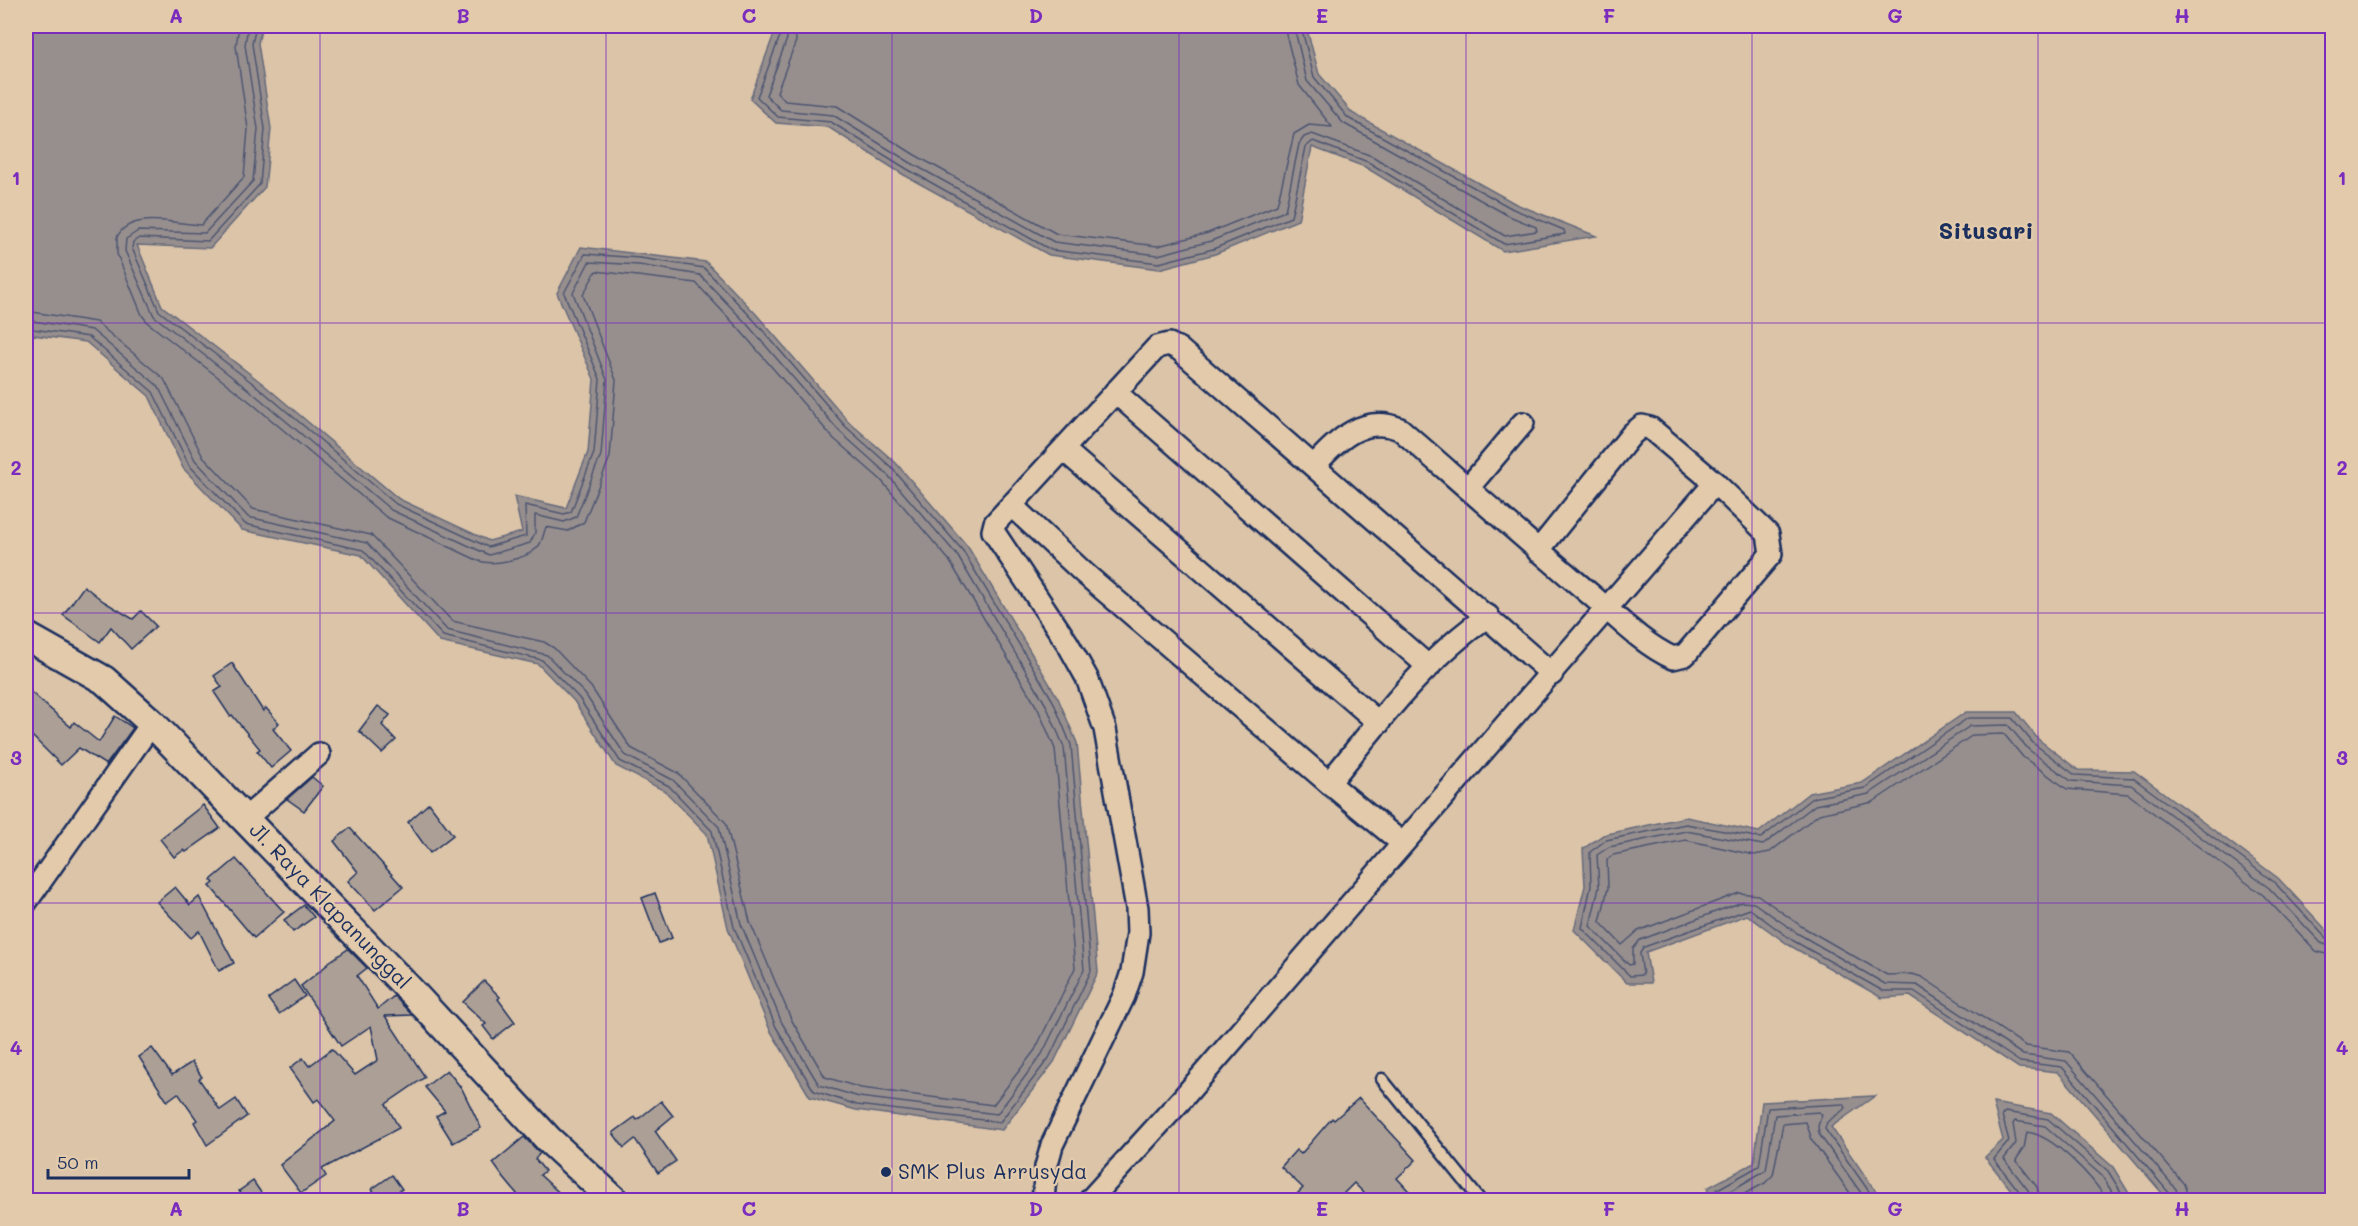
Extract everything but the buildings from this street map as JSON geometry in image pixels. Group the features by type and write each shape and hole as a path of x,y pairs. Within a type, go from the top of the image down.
{"street":[{"path":"1043,1200 1046,1167 1052,1145 1124,996 1132,972 1138,933 1137,908 1105,729 1087,678 1068,644 994,535 995,523 1157,347 1169,344 1179,349 1552,674"},
{"path":"1115,392 1429,667"},
{"path":"1314,466 1334,443 1351,432 1384,422 1400,429 1538,550 1606,608 1664,654 1673,658 1685,655 1771,554 1768,534 1715,483 1650,428 1641,426 1632,434 1538,550"},
{"path":"1468,488 1523,423"},
{"path":"1064,450 1379,723"},
{"path":"1090,1200 1182,1099 1715,483"},
{"path":"1012,506 1084,573 1402,843"},
{"path":"1329,783 1446,648 1488,616"},
{"name":"Jl. Raya Klapanunggal","path":"26,636 104,680 152,723 246,818 548,1139 614,1200"},
{"path":"26,920 28,900 152,723"},
{"path":"246,818 319,754"}],"lane":[{"path":"1382,1079 1480,1200"}],"water":[{"path":"26,26 262,26 258,43 271,129 265,187 210,248 137,245 162,306 263,384 399,499 489,541 522,532 514,496 566,508 588,452 594,379 557,293 581,247 706,262 756,314 849,422 896,463 968,547 1058,698 1077,743 1098,972 1054,1062 1002,1130 856,1110 810,1097 770,1030 728,928 707,834 665,791 616,766 574,701 538,664 440,642 361,555 242,530 183,468 149,396 86,342 26,334"},
{"path":"764,26 1306,26 1319,74 1352,113 1516,204 1596,236 1503,251 1365,167 1312,147 1298,220 1215,254 1159,269 1049,255 904,175 828,127 776,123 750,99 774,34"},
{"path":"1966,712 2016,712 2038,739 2078,770 2134,771 2278,878 2332,936 2332,1196 2321,1200 2168,1200 2058,1072 2019,1068 1910,996 1882,998 1789,945 1747,915 1646,952 1651,983 1627,983 1574,930 1585,886 1583,849 1603,835 1686,817 1759,832 1809,793 1862,783"},
{"path":"1875,1096 1831,1127 1882,1200 1711,1200 1707,1188 1754,1163 1762,1102"},
{"path":"1993,1103 2051,1113 2113,1167 2133,1200 2019,1200 1985,1157 2003,1140"}],"place":[{"name":"SMK Plus Arrusyda","path":"886,1172"}],"district":[{"name":"Situsari","path":"1986,231"}]}
